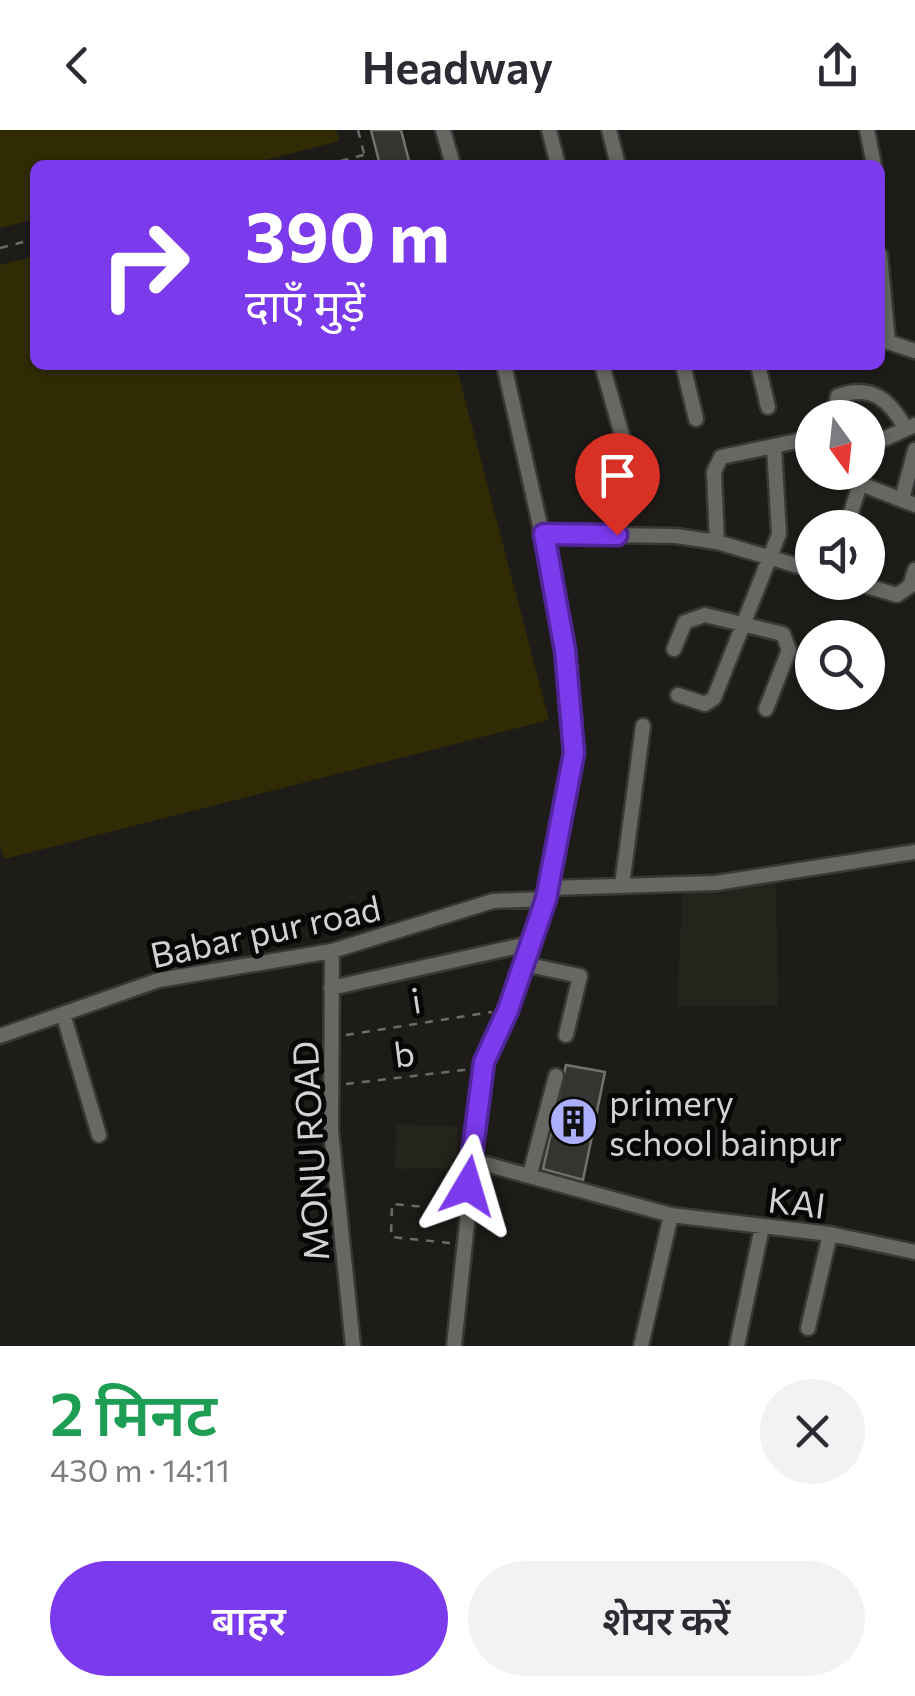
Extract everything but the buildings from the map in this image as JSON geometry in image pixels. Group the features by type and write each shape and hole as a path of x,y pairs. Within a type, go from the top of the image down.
{"street":[{"path":"443,130 451,160"},
{"path":"549,130 557,160"},
{"path":"610,130 617,160"},
{"path":"868,130 873,160"},
{"path":"885,309 888,342 915,351"},
{"path":"454,1346 465,1211 483,1067 508,1010 548,893 574,753 565,650 544,534 505,370"},
{"path":"603,370 630,463"},
{"path":"684,370 696,419"},
{"path":"759,370 768,407"},
{"path":"837,400 838,396 874,393 884,400"},
{"path":"885,401 910,427 885,438"},
{"path":"717,542 716,463 731,452 795,442"},
{"path":"678,695 710,702 770,559 779,534 774,446"},
{"path":"885,490 908,502 915,450"},
{"path":"544,534 676,536 717,542 795,566"},
{"path":"885,591 897,595 910,586 915,570"},
{"path":"674,649 685,622 692,616 744,621 783,634 790,643 766,709"},
{"path":"622,885 642,726"},
{"name":"Babar pur road","path":"0,1036 64,1017 158,980 332,952 474,906 622,885 716,884 915,852"},
{"path":"331,988 532,943"},
{"name":"MONU ROAD","path":"332,952 331,1131 353,1346"},
{"path":"524,964 580,976 566,1035"},
{"path":"64,1017 98,1135"},
{"path":"530,1174 556,1076"},
{"name":"KAI","path":"471,1160 671,1215 830,1234 915,1252"},
{"path":"641,1346 671,1215"},
{"path":"737,1346 762,1226"},
{"path":"808,1328 830,1234"}],"path":[{"path":"358,130 366,160"},
{"path":"344,160 364,155"},
{"path":"0,248 30,240"},
{"name":"i","path":"332,1037 508,1010"},
{"name":"b","path":"332,1086 483,1067"},
{"path":"462,1244 391,1236 392,1204 465,1211"}],"shaded area":[{"path":"0,130 336,130 339,141 265,160 30,160 30,220 0,228"},
{"path":"30,257 30,370 457,370 549,720 4,859 0,845 0,265"},
{"path":"776,876 778,1005 677,1007 683,882"},
{"path":"396,1124 458,1127 456,1168 395,1169"}],"place":[{"name":"primery school bainpur","path":"574,1121"}],"route":[{"path":"468,1186 484,1062 508,1010 546,899 574,753 574,717 565,650 544,534 617,535"}]}
